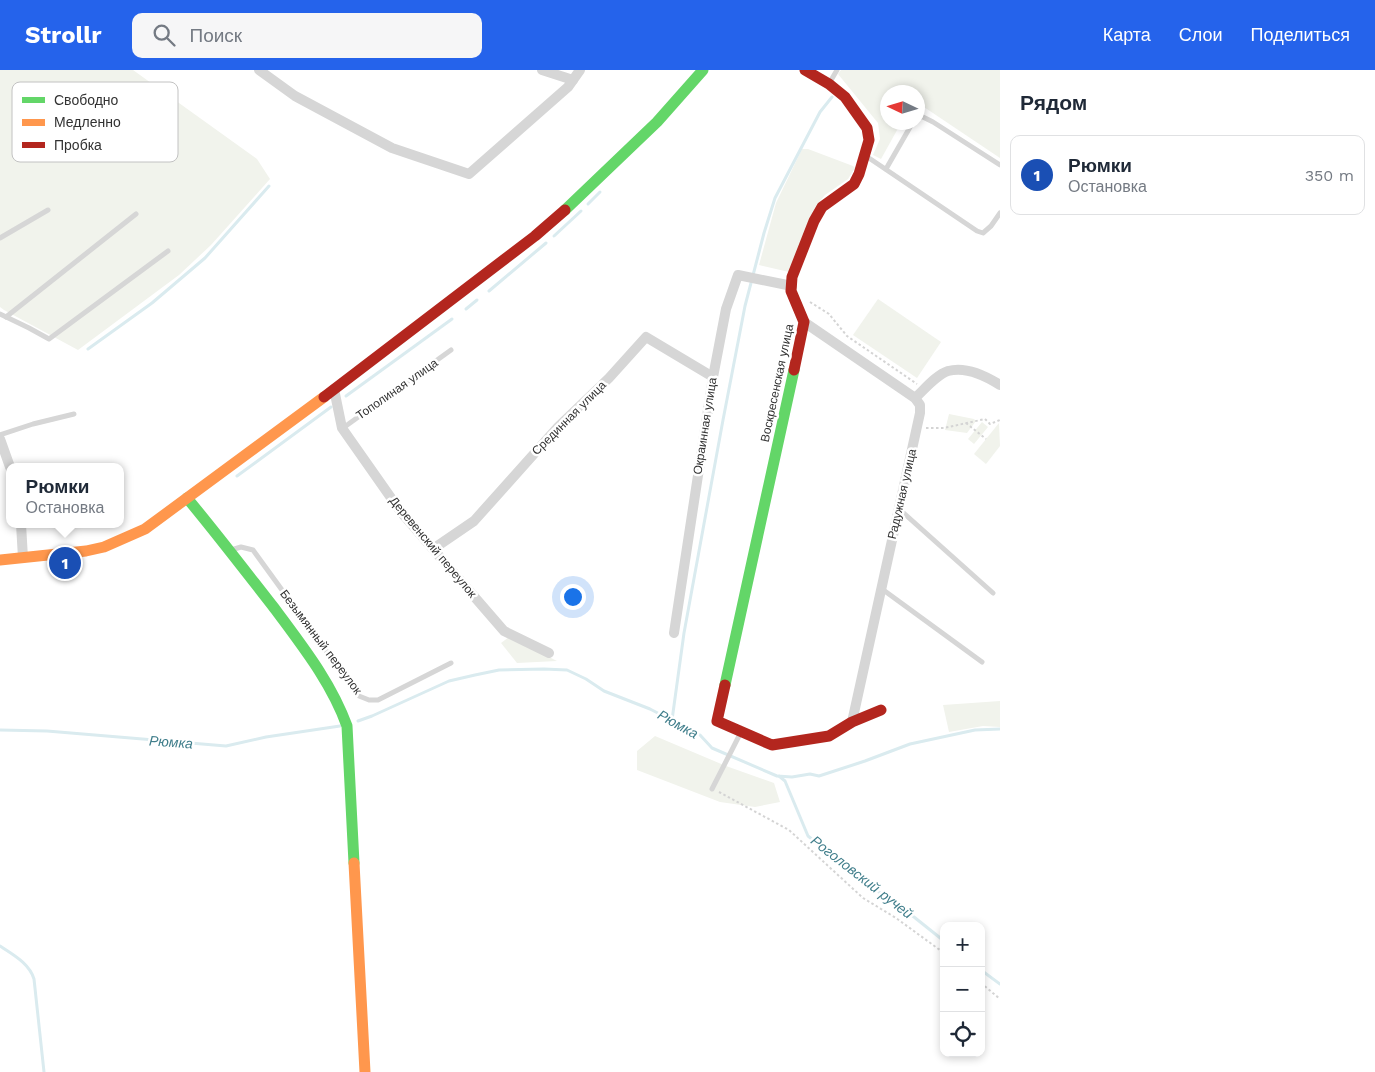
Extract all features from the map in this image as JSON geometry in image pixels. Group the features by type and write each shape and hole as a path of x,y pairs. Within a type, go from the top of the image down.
{"street":[{"path":"259,70 295,96 392,148 469,174 568,88 580,70"},
{"path":"542,70 572,80"},
{"path":"0,560 64,554 104,547 145,529 334,389 541,230 574,202 657,122 703,70"},
{"name":"Воскресенская улица","path":"741,731 717,721 804,322 791,291 792,277 814,221 822,207 854,184 860,174 868,140 867,128 846,97 829,84 804,70"},
{"name":"Окраинная улица","path":"674,633 713,377 726,309 738,275 792,286"},
{"path":"804,322 915,398 947,371 957,370 986,376 1000,385"},
{"name":"Срединная улица","path":"434,549 474,521 558,427 609,378 646,337 713,377"},
{"name":"Деревенский переулок","path":"334,389 342,428 401,512 504,631 549,652"},
{"name":"Радужная улица","path":"852,722 917,428 920,405 915,398"},
{"path":"0,439 9,463"},
{"path":"187,498 231,551 324,676 339,702 347,726 365,1072"},
{"path":"21,528 23,558"},
{"path":"741,731 772,745 829,736 852,722 881,710"}],"lane":[{"path":"829,84 837,70"},
{"path":"925,118 1000,165"},
{"path":"886,169 908,130"},
{"path":"865,156 977,231 984,233 1000,213"},
{"path":"0,238 48,210"},
{"path":"6,317 136,214"},
{"path":"0,314 50,339 168,251"},
{"name":"Тополиная улица","path":"342,428 451,350"},
{"path":"0,435 33,424 74,414"},
{"path":"899,509 994,593"},
{"name":"Безымянный переулок","path":"231,551 241,547 253,550 359,696 368,700 378,700 451,663"},
{"path":"882,588 982,662"},
{"path":"712,789 741,731"}],"path":[{"path":"810,302 828,314 847,336 926,389"},
{"path":"917,428 944,428 985,419 990,424 1000,420"},
{"path":"966,423 986,439"},
{"path":"712,789 789,830 863,898 896,918 940,950"},
{"path":"985,986 1000,999"}],"shaded area":[{"path":"0,70 133,70 150,82 12,82 12,162 178,162 178,102 257,159 270,179 211,245 179,275 78,350 0,307"},
{"path":"841,70 1000,70 1000,158 925,108 925,85 880,85 880,130 897,130 881,159 873,155 880,139 878,123 838,74"},
{"path":"802,149 808,149 855,168 848,179 825,195 815,207 789,272 759,265 776,203"},
{"path":"878,299 941,342 917,378 853,335"},
{"path":"949,414 976,421 967,433 945,430"},
{"path":"982,422 988,427 974,444 968,439"},
{"path":"999,423 1000,446 986,464 974,454"},
{"path":"509,637 557,661 517,663 501,643"},
{"path":"1000,701 1000,727 983,726 949,732 943,705"},
{"path":"655,736 726,766 774,783 780,802 755,807 720,802 637,770 637,751"}],"waterway":[{"path":"672,720 684,633 745,306 775,198 820,112 832,97"},
{"path":"88,349 152,303 205,258 269,186"},
{"path":"588,204 600,192"},
{"path":"554,236 581,211"},
{"path":"489,291 546,243"},
{"path":"466,309 477,300"},
{"path":"346,396 452,319"},
{"path":"237,476 331,407"},
{"name":"Рюмка","path":"358,721 449,681 499,670 544,669 567,670 586,679 604,691 650,709 700,735 712,748 777,776 792,777 810,774 819,776 910,744 975,730 1000,729"},
{"name":"Рюмка","path":"0,730 47,731 226,746 266,737 340,726"},
{"name":"Роголовский ручей","path":"779,776 785,781 808,836 940,938"},
{"path":"0,946 15,956 32,973 44,1072"},
{"name":"Роголовский ручей","path":"985,973 1000,984"}],"traffic: fast":[{"path":"565,210 657,122 703,70"},
{"path":"725,685 794,370"},
{"path":"187,498 296,637 316,665 333,694 347,726 354,863"}],"traffic: slow":[{"path":"0,560 86,551 104,547 145,529 324,397"},
{"path":"354,863 365,1072"}],"traffic: jam":[{"path":"794,370 804,322 791,291 792,277 814,221 822,207 854,184 859,174 869,140 867,128 845,97 829,84 805,70"},
{"path":"324,397 535,236 565,210"},
{"path":"725,685 717,721 772,745 829,736 852,722 881,710"}],"place":[{"name":"Рюмки","path":"65,563"}]}
